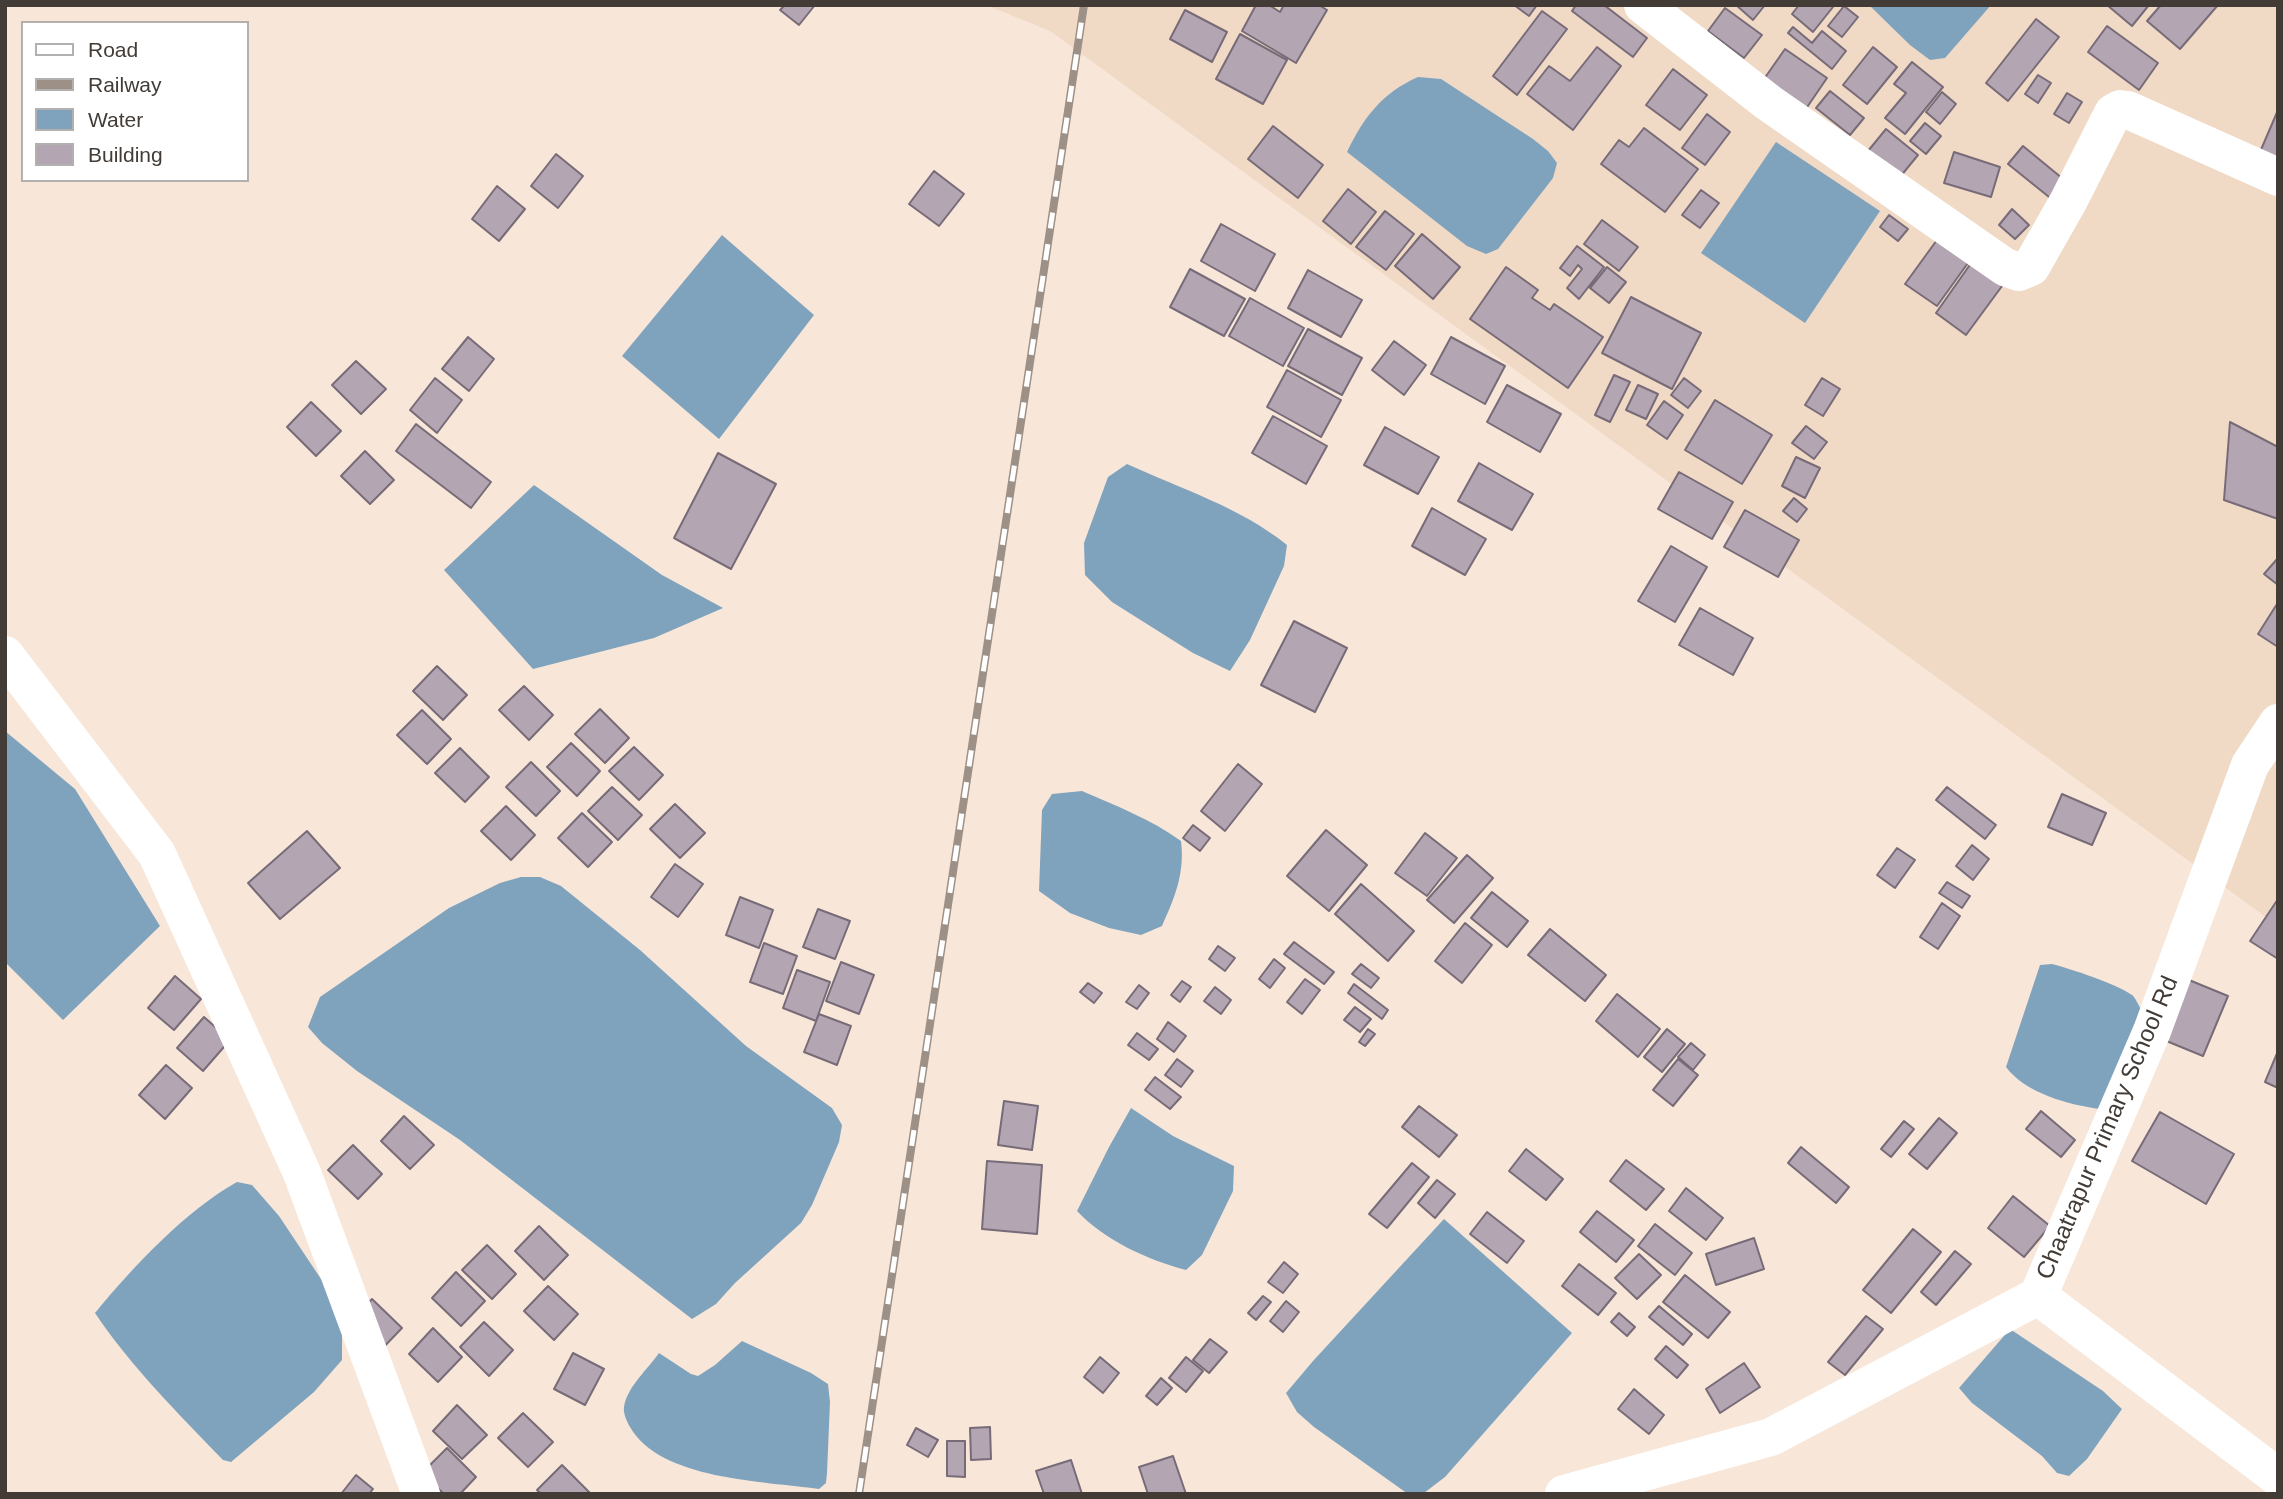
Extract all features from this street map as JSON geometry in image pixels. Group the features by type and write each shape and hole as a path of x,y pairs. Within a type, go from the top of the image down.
{"street":[{"path":"1643,5 1769,103 2005,267 2019,272 2031,267 2070,200 2113,113 2120,109 2128,110 2278,177"},
{"path":"5,655 157,854 302,1173 421,1494"},
{"name":"Chaatrapur Primary School Rd","path":"2278,723 2250,765 2152,1031 2038,1296 2278,1477"},
{"path":"1564,1494 1771,1437 2038,1296"}],"shaded area":[{"path":"986,5 2278,5 2278,926 1050,31"}],"water":[{"path":"1869,5 1991,5 1945,58 1930,60 1910,45"},
{"path":"1418,77 1441,79 1533,139 1548,151 1557,163 1553,178 1498,249 1486,254 1467,246 1347,152 1375,107 1405,83"},
{"path":"1776,142 1880,211 1805,323 1701,253"},
{"path":"722,235 814,315 719,439 622,356"},
{"path":"1127,464 1230,509 1287,545 1284,566 1250,640 1230,671 1193,653 1112,602 1085,575 1084,543 1108,477"},
{"path":"534,485 662,575 723,608 654,638 533,669 444,570"},
{"path":"5,731 75,789 160,926 63,1020 5,962"},
{"path":"1082,791 1145,819 1181,841 1182,864 1178,885 1162,926 1141,935 1109,928 1070,913 1039,891 1042,810 1052,794"},
{"path":"521,877 540,877 561,886 640,950 746,1046 832,1108 842,1125 839,1142 812,1205 801,1223 716,1304 692,1319 460,1140 357,1071 322,1043 308,1027 320,997 449,908 500,883"},
{"path":"2052,964 2116,986 2133,996 2141,1009 2100,1109 2062,1101 2036,1091 2006,1067 2040,965"},
{"path":"1131,1108 1173,1136 1234,1166 1233,1191 1202,1255 1186,1270 1127,1248 1100,1231 1077,1211"},
{"path":"237,1182 252,1185 279,1216 331,1294 342,1333 342,1360 314,1392 231,1462 223,1460 156,1390 124,1353 95,1313 126,1277 179,1224"},
{"path":"1444,1219 1572,1333 1445,1477 1424,1493 1408,1494 1314,1427 1297,1412 1286,1393"},
{"path":"2010,1329 2103,1391 2122,1409 2087,1459 2069,1476 2057,1473 2042,1456 1972,1403 1959,1388"},
{"path":"742,1341 811,1373 828,1384 830,1402 827,1473 826,1483 819,1489 743,1480 688,1468 664,1458 644,1445 629,1425 624,1412 626,1400 633,1385 659,1353 698,1376"}],"building":[{"path":"785,5 815,5 799,25 780,10"},
{"path":"1256,5 1269,5 1280,12 1284,5 1319,5 1327,10 1296,63 1242,31"},
{"path":"1514,5 1537,5 1529,16"},
{"path":"1576,5 1604,5 1647,38 1633,57 1572,11"},
{"path":"1736,5 1765,5 1753,20"},
{"path":"1799,5 1833,7 1813,32 1792,14"},
{"path":"2107,5 2149,5 2132,26"},
{"path":"2161,5 2218,5 2180,49 2147,21"},
{"path":"1844,6 1858,17 1842,37 1828,26"},
{"path":"1725,8 1762,35 1744,58 1708,31"},
{"path":"1185,10 1227,32 1212,62 1170,39"},
{"path":"1542,11 1567,29 1517,95 1493,76"},
{"path":"2036,19 2059,37 2008,101 1986,83"},
{"path":"2107,26 2158,63 2139,90 2088,52"},
{"path":"1793,27 1812,43 1822,31 1846,51 1832,69 1788,33"},
{"path":"1240,34 1287,60 1263,104 1216,79"},
{"path":"1597,47 1621,66 1573,130 1527,94 1549,66 1570,81"},
{"path":"1873,47 1897,67 1867,104 1843,85"},
{"path":"1785,49 1827,78 1799,119 1757,89"},
{"path":"1912,62 1943,87 1905,134 1885,118 1906,93 1894,84"},
{"path":"1673,69 1707,95 1680,130 1646,105"},
{"path":"2038,75 2051,83 2038,103 2025,94"},
{"path":"1830,91 1864,118 1850,135 1816,108"},
{"path":"1942,92 1956,104 1940,124 1926,112"},
{"path":"2067,93 2082,102 2069,123 2054,114"},
{"path":"2278,110 2278,167 2257,159"},
{"path":"1707,114 1730,132 1705,165 1682,148"},
{"path":"1925,123 1941,136 1926,154 1910,141"},
{"path":"1273,126 1323,165 1298,198 1248,159"},
{"path":"1644,128 1698,169 1665,212 1601,164 1619,140 1629,147"},
{"path":"1886,129 1918,155 1900,177 1868,151"},
{"path":"2023,146 2068,183 2054,201 2008,164"},
{"path":"1954,152 2000,167 1991,197 1944,183"},
{"path":"556,154 583,176 558,208 531,186"},
{"path":"934,171 964,194 939,226 909,204"},
{"path":"497,186 525,209 499,241 472,219"},
{"path":"1348,189 1376,212 1351,244 1323,221"},
{"path":"1701,190 1719,203 1700,228 1682,215"},
{"path":"2012,209 2029,225 2015,239 1999,225"},
{"path":"1385,211 1414,234 1386,270 1356,247"},
{"path":"1889,215 1908,229 1898,241 1880,227"},
{"path":"1602,220 1638,247 1619,271 1584,244"},
{"path":"1221,224 1275,254 1255,291 1201,261"},
{"path":"1942,233 1973,256 1937,306 1905,284"},
{"path":"1422,234 1460,267 1433,299 1395,266"},
{"path":"1577,246 1604,267 1579,299 1567,288 1582,269 1578,265 1570,276 1560,268"},
{"path":"1974,259 2005,282 1966,335 1936,313"},
{"path":"1506,267 1538,290 1532,298 1550,310 1554,304 1603,337 1568,388 1470,319"},
{"path":"1607,267 1626,282 1609,303 1590,288"},
{"path":"1190,269 1245,299 1224,336 1170,307"},
{"path":"1308,270 1362,300 1341,337 1288,308"},
{"path":"1631,297 1701,333 1672,389 1602,353"},
{"path":"1250,298 1304,328 1283,366 1229,336"},
{"path":"1308,329 1362,358 1342,395 1288,366"},
{"path":"468,337 494,359 469,391 442,369"},
{"path":"1451,337 1505,366 1485,404 1431,374"},
{"path":"1394,341 1426,365 1404,395 1372,370"},
{"path":"356,361 386,389 361,414 332,385"},
{"path":"1287,370 1341,400 1321,437 1267,407"},
{"path":"1614,375 1630,382 1610,422 1595,415"},
{"path":"435,378 462,400 437,433 410,410"},
{"path":"1684,378 1701,391 1688,408 1671,395"},
{"path":"1822,378 1840,389 1823,416 1805,405"},
{"path":"1507,385 1561,414 1540,452 1487,422"},
{"path":"1638,385 1658,394 1646,419 1626,410"},
{"path":"1715,400 1772,435 1742,484 1685,450"},
{"path":"1664,401 1683,415 1667,439 1647,425"},
{"path":"311,402 341,431 316,456 287,427"},
{"path":"1273,416 1327,446 1306,484 1252,453"},
{"path":"2230,422 2278,447 2278,519 2224,500"},
{"path":"416,424 491,482 471,508 396,451"},
{"path":"1806,426 1827,442 1814,459 1792,443"},
{"path":"1385,427 1439,457 1418,494 1364,465"},
{"path":"365,451 394,480 370,504 341,476"},
{"path":"718,453 776,484 731,569 674,538"},
{"path":"1796,457 1820,468 1805,498 1782,486"},
{"path":"1479,463 1533,494 1512,530 1458,501"},
{"path":"1679,472 1733,502 1712,539 1658,509"},
{"path":"1794,498 1807,509 1797,522 1783,511"},
{"path":"1432,508 1486,539 1465,575 1412,546"},
{"path":"1745,510 1799,540 1778,577 1724,547"},
{"path":"1671,546 1707,567 1675,622 1638,601"},
{"path":"2278,558 2278,585 2264,574"},
{"path":"2278,605 2278,647 2258,634"},
{"path":"1700,608 1753,638 1733,675 1679,645"},
{"path":"1294,621 1347,648 1315,712 1261,685"},
{"path":"437,666 467,695 443,720 413,691"},
{"path":"524,686 553,715 529,740 499,710"},
{"path":"600,709 629,738 605,763 575,734"},
{"path":"422,710 451,739 427,764 397,735"},
{"path":"571,743 600,771 577,796 547,767"},
{"path":"634,747 663,775 639,800 609,771"},
{"path":"460,748 489,777 465,802 435,773"},
{"path":"531,762 560,791 536,816 506,787"},
{"path":"1238,764 1262,784 1225,831 1201,811"},
{"path":"612,787 642,815 618,840 588,811"},
{"path":"1947,787 1996,825 1985,839 1936,800"},
{"path":"2062,794 2106,813 2092,845 2048,827"},
{"path":"675,804 705,833 680,858 650,829"},
{"path":"506,806 535,835 511,860 481,831"},
{"path":"582,813 612,842 588,867 558,838"},
{"path":"1193,825 1210,838 1200,851 1183,838"},
{"path":"1326,830 1367,865 1329,911 1287,876"},
{"path":"307,831 340,868 280,919 248,883"},
{"path":"1425,833 1457,858 1427,896 1395,873"},
{"path":"1972,845 1989,859 1973,880 1956,866"},
{"path":"1897,848 1915,860 1895,888 1877,875"},
{"path":"1467,855 1493,878 1454,923 1427,900"},
{"path":"675,864 703,884 678,917 651,897"},
{"path":"1947,882 1970,896 1962,908 1939,893"},
{"path":"1361,884 1414,931 1388,961 1335,914"},
{"path":"1492,892 1528,921 1507,947 1471,918"},
{"path":"740,897 773,910 759,948 726,935"},
{"path":"2278,899 2278,959 2250,941"},
{"path":"1942,903 1960,916 1938,949 1920,937"},
{"path":"818,909 850,921 835,959 803,947"},
{"path":"1465,923 1492,945 1462,983 1435,961"},
{"path":"1550,929 1606,975 1585,1001 1528,955"},
{"path":"1294,942 1334,972 1324,984 1284,954"},
{"path":"764,943 797,956 783,994 750,982"},
{"path":"1218,946 1235,958 1225,971 1209,959"},
{"path":"1274,959 1285,968 1270,988 1259,979"},
{"path":"841,962 874,975 859,1014 826,1001"},
{"path":"1361,964 1379,978 1371,988 1352,974"},
{"path":"797,970 830,982 816,1021 783,1008"},
{"path":"175,976 201,999 174,1030 148,1008"},
{"path":"1305,979 1320,990 1302,1014 1287,1002"},
{"path":"2189,980 2228,996 2203,1056 2164,1040"},
{"path":"1182,981 1191,987 1180,1002 1171,995"},
{"path":"1088,983 1102,993 1094,1003 1080,992"},
{"path":"1354,984 1388,1010 1382,1019 1348,993"},
{"path":"1139,985 1149,993 1137,1009 1126,1002"},
{"path":"1215,987 1231,1000 1221,1014 1204,1001"},
{"path":"1617,994 1660,1029 1638,1057 1596,1021"},
{"path":"1355,1007 1371,1019 1360,1032 1344,1020"},
{"path":"819,1014 851,1026 837,1065 804,1052"},
{"path":"204,1017 230,1040 203,1071 177,1048"},
{"path":"1168,1022 1186,1036 1174,1052 1157,1039"},
{"path":"1368,1029 1375,1034 1365,1046 1359,1042"},
{"path":"1667,1029 1685,1044 1662,1072 1644,1057"},
{"path":"1137,1033 1158,1049 1149,1060 1128,1045"},
{"path":"1691,1043 1705,1055 1693,1070 1678,1057"},
{"path":"2278,1051 2278,1088 2265,1082"},
{"path":"1177,1059 1193,1071 1181,1087 1165,1075"},
{"path":"1678,1059 1698,1075 1673,1106 1653,1090"},
{"path":"166,1065 192,1088 165,1119 139,1095"},
{"path":"1155,1077 1181,1097 1170,1109 1145,1090"},
{"path":"1004,1101 1038,1106 1032,1150 998,1145"},
{"path":"1419,1106 1457,1135 1439,1157 1402,1127"},
{"path":"2041,1111 2075,1140 2061,1157 2026,1129"},
{"path":"2160,1112 2234,1154 2206,1204 2132,1161"},
{"path":"404,1116 434,1145 410,1169 381,1141"},
{"path":"1939,1118 1957,1133 1927,1169 1909,1154"},
{"path":"1904,1121 1914,1129 1891,1157 1881,1149"},
{"path":"353,1145 382,1174 358,1199 328,1170"},
{"path":"1801,1147 1849,1187 1836,1203 1788,1163"},
{"path":"1526,1149 1563,1179 1546,1200 1509,1171"},
{"path":"1626,1160 1664,1189 1646,1210 1610,1181"},
{"path":"987,1161 1042,1165 1037,1234 982,1229"},
{"path":"1412,1163 1429,1177 1387,1228 1369,1214"},
{"path":"1437,1180 1455,1194 1435,1218 1418,1203"},
{"path":"1686,1188 1723,1218 1706,1240 1669,1211"},
{"path":"2013,1196 2050,1226 2024,1257 1988,1228"},
{"path":"1597,1211 1634,1240 1616,1262 1580,1232"},
{"path":"1487,1212 1524,1241 1507,1263 1470,1234"},
{"path":"1655,1224 1692,1253 1675,1275 1638,1246"},
{"path":"539,1226 568,1255 544,1280 515,1251"},
{"path":"1913,1229 1941,1252 1891,1313 1863,1290"},
{"path":"1754,1238 1764,1269 1716,1285 1706,1254"},
{"path":"487,1245 516,1274 492,1299 462,1270"},
{"path":"1955,1251 1971,1264 1936,1305 1921,1292"},
{"path":"1639,1254 1661,1275 1637,1299 1615,1278"},
{"path":"1284,1262 1298,1274 1283,1293 1268,1282"},
{"path":"1579,1264 1616,1293 1598,1315 1562,1286"},
{"path":"456,1272 485,1301 461,1326 432,1298"},
{"path":"1685,1275 1730,1312 1708,1338 1663,1302"},
{"path":"548,1286 578,1314 554,1340 524,1311"},
{"path":"1263,1296 1271,1302 1256,1320 1248,1313"},
{"path":"372,1299 402,1328 378,1353 348,1324"},
{"path":"1286,1301 1299,1312 1283,1332 1270,1321"},
{"path":"1659,1306 1692,1334 1683,1345 1649,1317"},
{"path":"1619,1313 1635,1327 1627,1336 1611,1322"},
{"path":"1866,1316 1883,1329 1845,1375 1828,1362"},
{"path":"484,1322 513,1350 489,1376 460,1347"},
{"path":"433,1328 462,1357 438,1382 409,1354"},
{"path":"1210,1339 1227,1352 1209,1373 1193,1360"},
{"path":"1666,1346 1688,1365 1677,1378 1655,1359"},
{"path":"573,1353 604,1369 585,1405 554,1389"},
{"path":"1100,1357 1119,1373 1103,1393 1084,1377"},
{"path":"1186,1357 1203,1371 1186,1392 1169,1378"},
{"path":"1744,1363 1760,1387 1720,1413 1706,1389"},
{"path":"1161,1378 1172,1388 1157,1405 1146,1396"},
{"path":"1634,1389 1664,1415 1649,1434 1618,1409"},
{"path":"457,1405 487,1435 462,1459 433,1431"},
{"path":"523,1413 553,1442 528,1467 498,1438"},
{"path":"990,1427 991,1459 971,1460 970,1428"},
{"path":"916,1428 938,1440 928,1457 907,1445"},
{"path":"947,1441 965,1441 965,1477 947,1476"},
{"path":"447,1448 476,1477 460,1494 444,1494 422,1473"},
{"path":"1173,1456 1186,1494 1148,1494 1139,1467"},
{"path":"1071,1460 1082,1494 1044,1494 1036,1471"},
{"path":"562,1465 591,1494 541,1494 537,1490"},
{"path":"356,1475 373,1489 369,1494 341,1494"}],"railway":[{"path":"859,1494 1084,5"}]}
